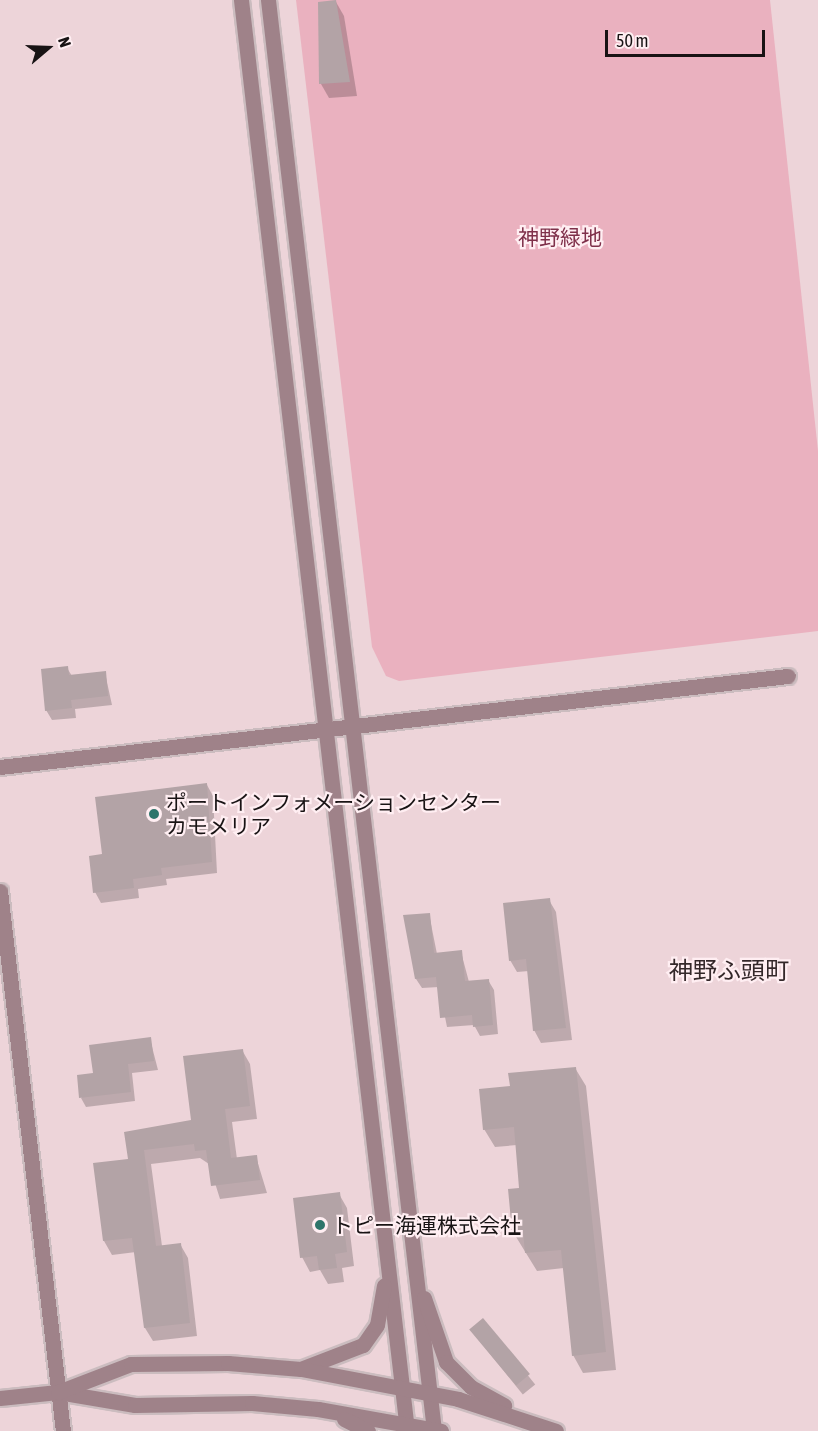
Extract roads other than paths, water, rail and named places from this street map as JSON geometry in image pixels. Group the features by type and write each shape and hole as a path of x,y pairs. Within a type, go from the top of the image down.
{"street":[{"path":"240,0 407,1427"},
{"path":"58,1392 135,1405 252,1403 318,1409 407,1427 436,1430 268,0"},
{"path":"0,767 353,729 788,676"},
{"path":"0,891 63,1431"},
{"path":"301,1369 363,1345 377,1325 387,1263"},
{"path":"415,1263 446,1362 471,1387 556,1431"},
{"path":"0,1398 58,1392 131,1364 188,1361 301,1369 430,1394 534,1421"},
{"path":"318,1409 368,1431"}],"place":[{"name":"ポートインフォメーションセンター カモメリア","path":"154,814"},
{"name":"トピー海運株式会社","path":"320,1225"}],"district":[{"name":"神野ふ頭町","path":"729,971"}],"park label":[{"name":"神野緑地","path":"560,237"}]}
